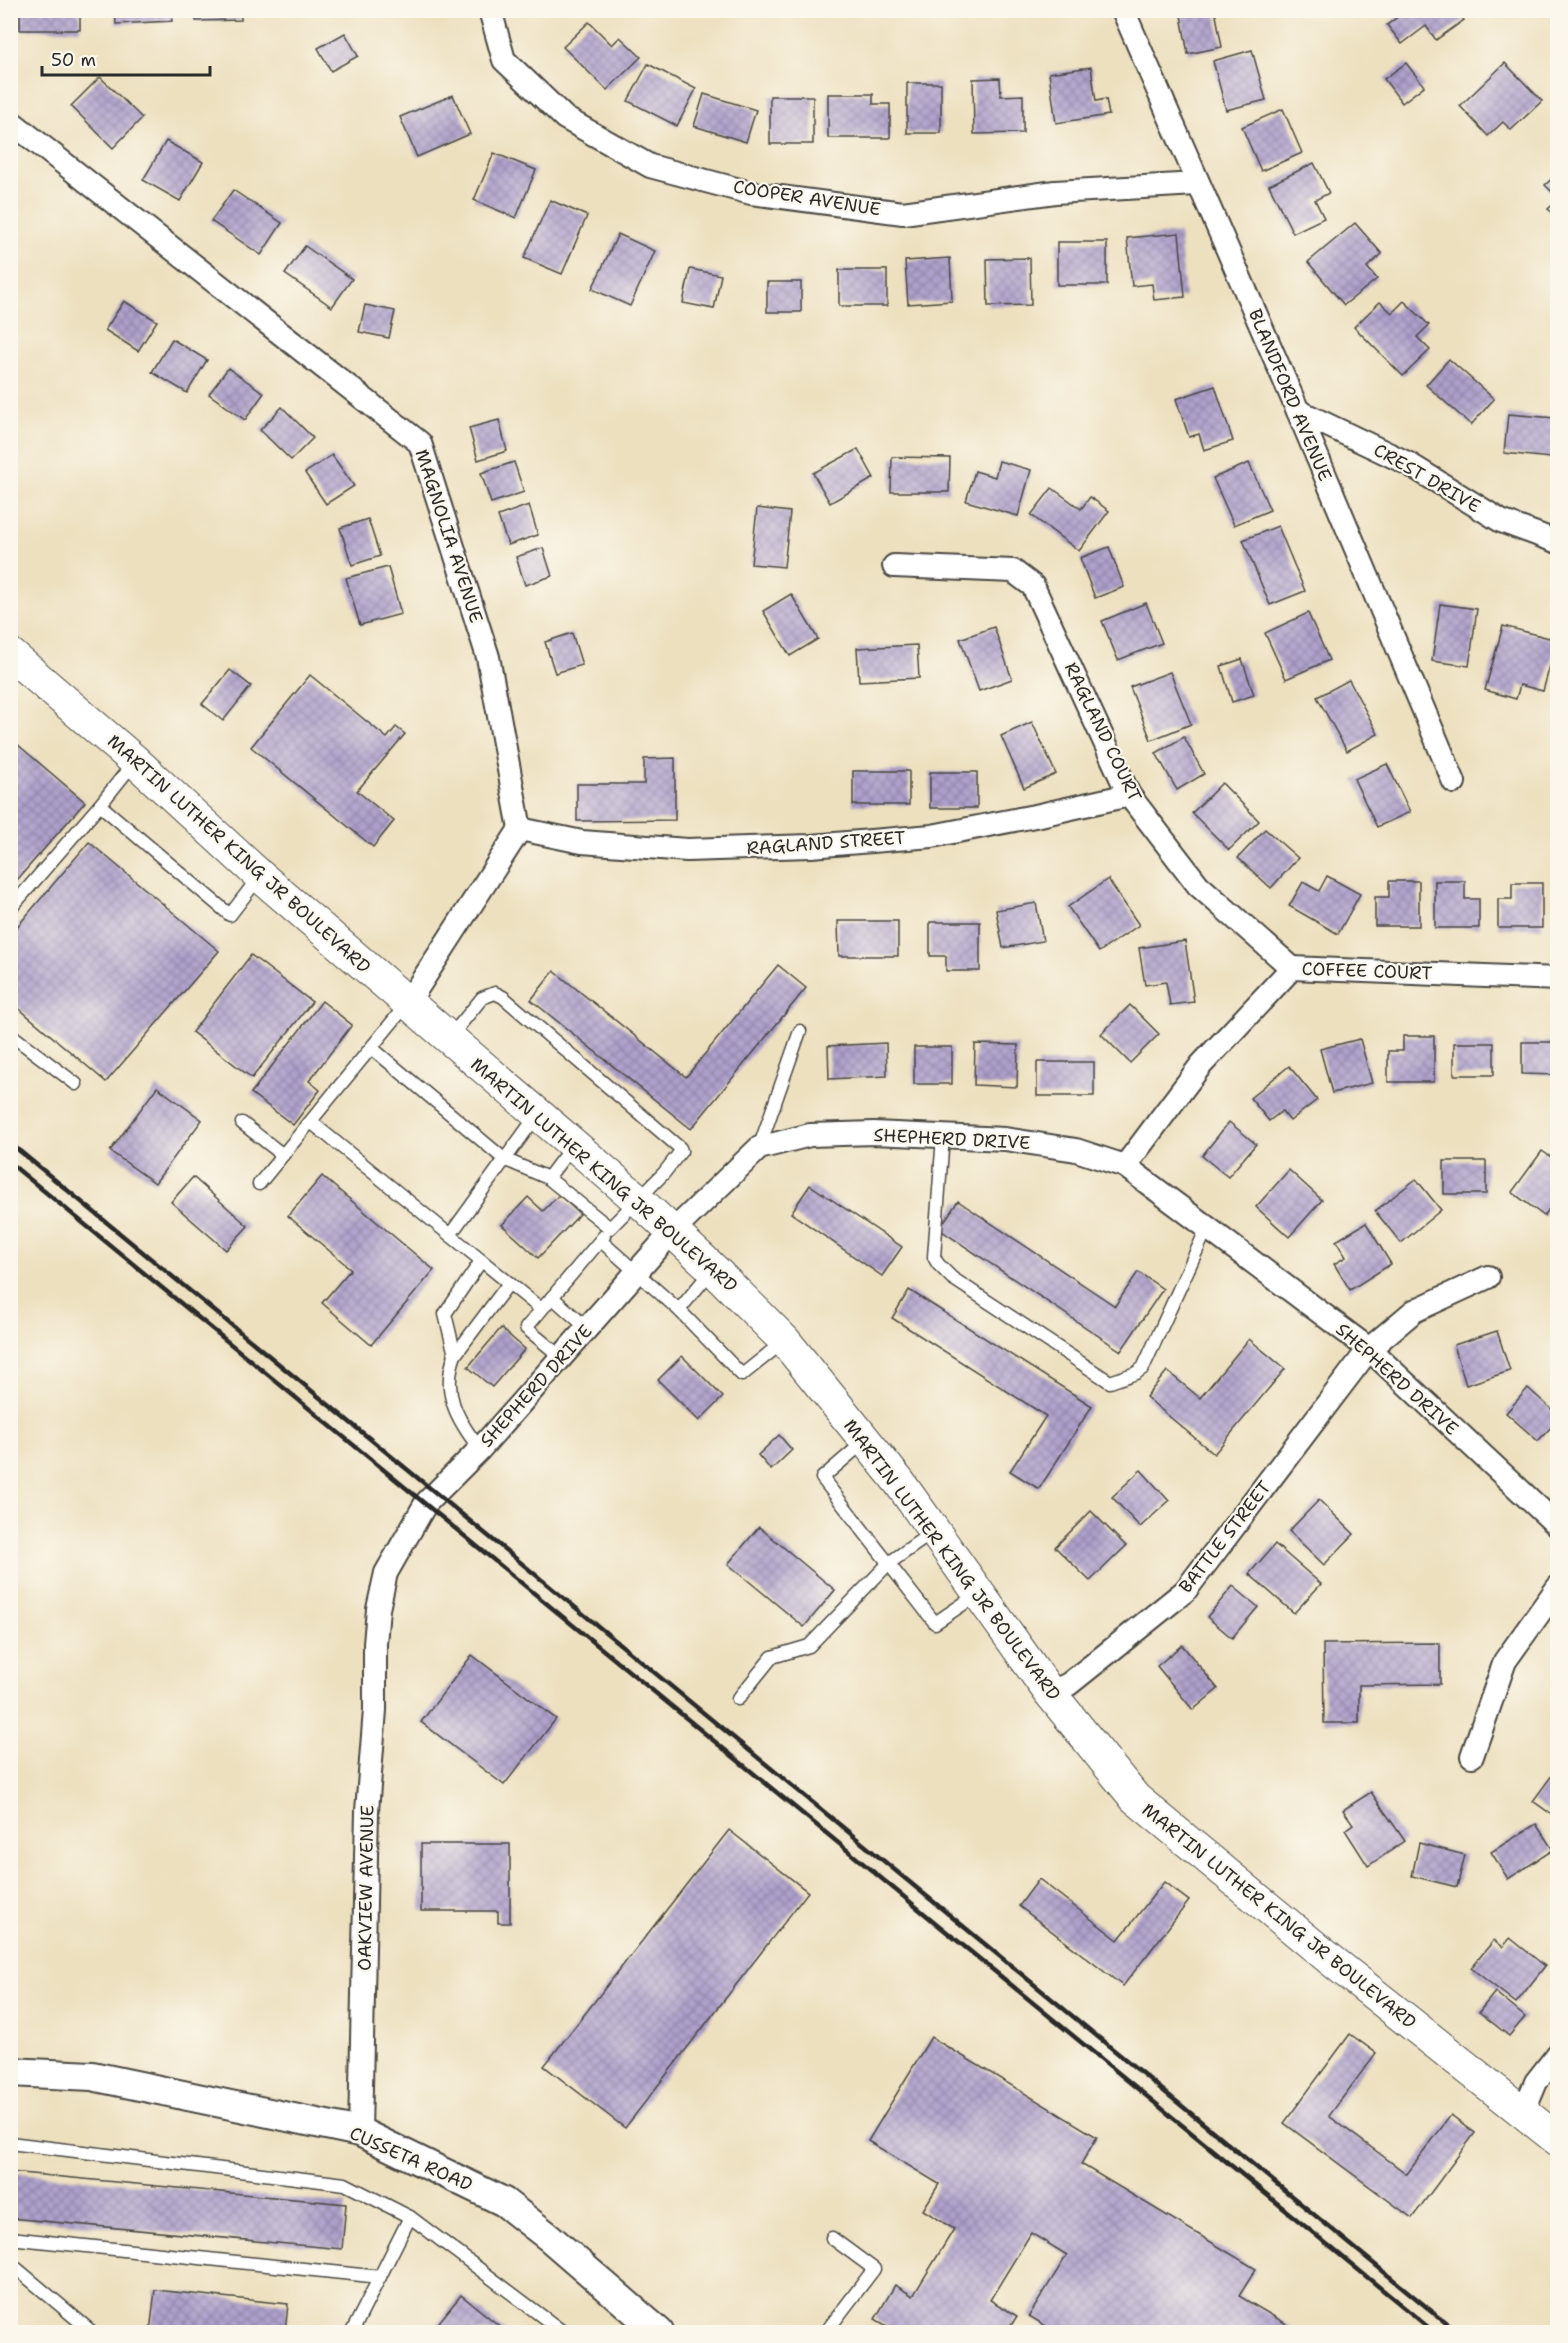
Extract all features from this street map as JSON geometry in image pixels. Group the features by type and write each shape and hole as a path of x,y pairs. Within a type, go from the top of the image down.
{"main road":[{"name":"MARTIN LUTHER KING JR BOULEVARD","path":"14,664 135,761 260,876 572,1146 637,1199 713,1269 785,1341 866,1441 934,1531 1050,1694 1135,1798 1340,1967 1557,2140"}],"street":[{"name":"COOPER AVENUE","path":"490,10 504,60 565,118 650,166 752,192 903,213 1054,192 1197,184"},
{"name":"BLANDFORD AVENUE","path":"1123,10 1298,411 1454,782"},
{"name":"MAGNOLIA AVENUE","path":"10,121 420,443 488,657 520,829"},
{"name":"CREST DRIVE","path":"1298,411 1409,464 1501,521 1557,542"},
{"name":"RAGLAND COURT","path":"894,566 1013,571 1033,585 1129,795 1198,885 1292,968"},
{"name":"RAGLAND STREET","path":"520,829 582,842 687,849 811,846 932,836 1040,816 1129,795"},
{"path":"407,1004 520,829"},
{"name":"COFFEE COURT","path":"1125,1166 1201,1065 1292,968 1557,979"},
{"name":"SHEPHERD DRIVE","path":"375,1644 378,1609 386,1574 417,1514 480,1449 672,1232 759,1148 810,1135 1005,1139 1076,1150 1125,1166 1369,1349 1557,1526"},
{"name":"BATTLE STREET","path":"1050,1694 1070,1684 1185,1591 1369,1349 1414,1311 1488,1277"},
{"path":"1472,1756 1505,1661 1557,1587"},
{"name":"OAKVIEW AVENUE","path":"360,2132 367,1810 375,1710 375,1644"},
{"path":"1523,2113 1536,2082 1557,2054"},
{"name":"CUSSETA ROAD","path":"10,2072 92,2076 360,2132 504,2202 550,2238 659,2332"}],"lane":[{"path":"10,909 135,761"},
{"path":"100,805 230,915 260,876"},
{"path":"449,1039 482,998 495,993 503,997 680,1148 681,1155 610,1228 526,1328 561,1357"},
{"path":"259,1184 407,1004"},
{"path":"759,1148 800,1031"},
{"path":"10,1034 76,1084"},
{"path":"372,1048 504,1159 548,1178 610,1228"},
{"path":"450,1235 537,1115"},
{"path":"311,1122 541,1310"},
{"path":"242,1123 283,1155"},
{"path":"943,1136 934,1257 938,1264 952,1278 1110,1382 1136,1373 1143,1368 1207,1228"},
{"path":"548,1178 572,1146"},
{"path":"601,1241 679,1310 742,1375 785,1341"},
{"path":"455,1355 445,1314 481,1261"},
{"path":"679,1310 713,1269"},
{"path":"480,1449 454,1412 449,1391 450,1369 455,1355 509,1283"},
{"path":"552,1297 588,1329"},
{"path":"866,1441 822,1478 935,1623 979,1594"},
{"path":"738,1699 772,1657 809,1646 889,1563 934,1531"},
{"path":"10,2142 345,2184 410,2217 563,2332"},
{"path":"352,2332 410,2217"},
{"path":"10,2238 380,2277"},
{"path":"826,2332 874,2269 832,2238"},
{"path":"10,2263 92,2332"}],"building":[{"path":"20,10 80,10 80,30 20,30"},
{"path":"115,10 172,10 172,21 116,24"},
{"path":"195,10 241,10 241,20 196,21"},
{"path":"1180,10 1215,10 1222,47 1188,54"},
{"path":"1407,10 1457,10 1464,20 1436,40 1426,26 1402,44 1387,25"},
{"path":"589,22 612,45 620,37 641,57 607,90 563,47"},
{"path":"345,33 358,56 331,71 318,48"},
{"path":"1252,50 1266,100 1226,110 1213,61"},
{"path":"1406,63 1424,86 1402,103 1384,79"},
{"path":"1505,63 1542,101 1511,130 1503,122 1488,136 1460,106"},
{"path":"648,64 696,89 677,126 628,101"},
{"path":"1091,67 1096,101 1106,99 1109,115 1056,123 1049,73"},
{"path":"100,77 142,118 113,148 71,106"},
{"path":"1000,78 1001,96 1023,95 1023,133 974,134 973,79"},
{"path":"907,83 941,83 941,133 907,133"},
{"path":"704,94 756,110 746,142 694,126"},
{"path":"828,94 873,94 873,104 890,104 890,138 828,138"},
{"path":"453,95 470,134 417,157 400,117"},
{"path":"770,96 813,96 813,144 770,144"},
{"path":"1283,109 1302,153 1261,171 1242,127"},
{"path":"166,141 203,162 180,201 143,180"},
{"path":"494,153 536,170 516,218 474,200"},
{"path":"1314,163 1329,193 1315,200 1324,218 1293,233 1269,185"},
{"path":"1558,173 1558,198 1545,185"},
{"path":"233,190 282,223 261,255 211,221"},
{"path":"550,200 587,216 562,274 524,258"},
{"path":"1558,200 1558,218 1548,209"},
{"path":"1355,223 1382,254 1367,267 1377,279 1344,305 1308,262"},
{"path":"1179,233 1185,297 1154,300 1152,284 1132,286 1127,238"},
{"path":"618,234 655,251 630,306 592,289"},
{"path":"1057,242 1107,242 1107,285 1057,285"},
{"path":"305,246 352,279 332,307 285,274"},
{"path":"950,258 952,301 908,304 905,261"},
{"path":"1030,258 1031,305 988,306 987,259"},
{"path":"690,269 721,275 714,309 683,303"},
{"path":"839,270 887,270 887,306 839,306"},
{"path":"767,282 801,282 801,312 767,312"},
{"path":"124,301 157,321 138,351 105,330"},
{"path":"1404,301 1429,325 1417,337 1430,350 1403,376 1354,327 1380,302 1392,313"},
{"path":"365,305 395,311 389,338 359,332"},
{"path":"172,339 207,360 187,393 152,372"},
{"path":"1449,359 1494,399 1471,425 1426,385"},
{"path":"228,368 264,393 245,420 209,394"},
{"path":"1215,386 1233,441 1204,450 1199,434 1189,437 1176,399"},
{"path":"282,407 313,438 291,460 260,430"},
{"path":"1508,414 1555,418 1551,458 1504,453"},
{"path":"499,420 507,451 478,460 469,428"},
{"path":"858,449 874,478 830,503 813,473"},
{"path":"332,455 354,486 326,504 305,473"},
{"path":"892,457 950,458 949,492 891,492"},
{"path":"999,461 1031,470 1018,516 966,501 975,471 995,477"},
{"path":"514,462 524,492 491,503 481,473"},
{"path":"1249,463 1270,510 1234,525 1213,478"},
{"path":"1052,488 1081,509 1090,497 1109,511 1079,551 1031,515"},
{"path":"529,505 538,535 508,545 498,516"},
{"path":"757,508 790,512 784,567 751,564"},
{"path":"368,519 380,556 352,565 340,528"},
{"path":"1278,526 1305,591 1270,605 1243,540"},
{"path":"1109,547 1124,587 1095,598 1080,558"},
{"path":"543,548 552,576 525,585 516,557"},
{"path":"388,567 401,614 360,625 346,578"},
{"path":"791,594 818,639 790,656 763,611"},
{"path":"1146,603 1162,643 1118,660 1102,621"},
{"path":"1440,604 1477,609 1469,666 1432,661"},
{"path":"1308,613 1329,660 1286,679 1265,633"},
{"path":"1503,626 1557,640 1543,691 1520,685 1516,699 1485,690"},
{"path":"994,627 1012,679 979,691 960,639"},
{"path":"572,633 582,665 555,673 545,642"},
{"path":"917,645 919,678 859,681 857,648"},
{"path":"1242,659 1254,695 1232,702 1221,666"},
{"path":"230,670 251,686 223,721 202,704"},
{"path":"1170,672 1191,724 1151,740 1130,687"},
{"path":"310,675 387,738 396,727 405,734 357,791 394,821 373,847 251,747"},
{"path":"1349,680 1378,734 1347,751 1317,697"},
{"path":"1032,722 1056,774 1024,788 1001,736"},
{"path":"1184,737 1204,774 1177,790 1156,753"},
{"path":"10,738 85,802 10,888"},
{"path":"675,758 675,820 577,821 577,784 644,784 644,759"},
{"path":"1387,764 1410,812 1377,827 1354,779"},
{"path":"853,771 909,771 909,805 853,805"},
{"path":"930,772 977,772 977,808 930,808"},
{"path":"1222,783 1259,821 1229,850 1192,813"},
{"path":"1265,829 1298,858 1271,888 1238,858"},
{"path":"89,842 219,951 106,1082 10,1001 10,935"},
{"path":"1327,876 1360,894 1338,934 1289,906 1303,882 1319,891"},
{"path":"1108,879 1139,925 1099,952 1068,907"},
{"path":"1389,881 1419,881 1419,926 1375,926 1375,897 1389,897"},
{"path":"1435,881 1465,881 1465,899 1479,899 1479,928 1435,928"},
{"path":"1512,883 1542,883 1542,928 1498,928 1498,899 1512,899"},
{"path":"1036,903 1043,941 1003,948 996,910"},
{"path":"838,921 898,921 898,956 839,956"},
{"path":"930,922 980,922 980,971 946,971 946,956 930,956"},
{"path":"1185,941 1194,1002 1170,1005 1166,982 1145,985 1139,948"},
{"path":"251,955 312,1002 252,1078 192,1032"},
{"path":"778,965 806,988 691,1129 531,1000 554,971 686,1077"},
{"path":"322,1001 352,1025 309,1081 320,1090 293,1125 251,1093"},
{"path":"1130,1005 1159,1034 1130,1063 1101,1034"},
{"path":"1403,1036 1434,1036 1434,1082 1388,1082 1388,1051 1403,1051"},
{"path":"1360,1039 1372,1083 1332,1093 1320,1049"},
{"path":"1522,1042 1558,1042 1557,1075 1522,1074"},
{"path":"886,1043 887,1076 829,1079 828,1046"},
{"path":"1454,1043 1494,1043 1494,1075 1454,1075"},
{"path":"975,1044 1018,1045 1017,1087 974,1085"},
{"path":"914,1047 952,1047 952,1084 914,1084"},
{"path":"1037,1062 1094,1062 1094,1096 1037,1096"},
{"path":"1289,1066 1317,1100 1290,1121 1282,1111 1269,1121 1250,1098"},
{"path":"157,1087 202,1120 155,1183 110,1151"},
{"path":"1229,1122 1256,1144 1228,1177 1202,1156"},
{"path":"1542,1151 1558,1162 1558,1197 1544,1216 1512,1192"},
{"path":"1444,1161 1486,1161 1486,1194 1444,1194"},
{"path":"1289,1170 1322,1200 1289,1237 1256,1207"},
{"path":"322,1176 434,1270 371,1345 322,1303 351,1269 288,1216"},
{"path":"193,1177 248,1226 226,1250 171,1202"},
{"path":"1416,1179 1441,1210 1401,1243 1375,1211"},
{"path":"810,1185 902,1247 882,1276 791,1213"},
{"path":"559,1195 580,1214 538,1258 502,1225 528,1197 543,1211"},
{"path":"958,1201 1115,1306 1138,1272 1163,1289 1121,1351 939,1229"},
{"path":"1366,1223 1391,1264 1350,1290 1334,1264 1346,1257 1336,1241"},
{"path":"909,1290 1092,1406 1039,1489 1010,1471 1046,1416 892,1318"},
{"path":"501,1328 525,1349 492,1387 468,1367"},
{"path":"1497,1331 1510,1371 1466,1385 1454,1345"},
{"path":"1249,1339 1285,1369 1214,1454 1146,1397 1167,1371 1200,1398"},
{"path":"682,1356 723,1397 699,1421 658,1380"},
{"path":"1528,1388 1558,1415 1558,1420 1538,1441 1506,1413"},
{"path":"779,1435 792,1450 771,1470 758,1455"},
{"path":"1141,1470 1169,1501 1140,1527 1112,1497"},
{"path":"1319,1500 1354,1534 1324,1565 1289,1531"},
{"path":"1091,1511 1126,1546 1090,1581 1055,1547"},
{"path":"759,1527 835,1590 804,1627 728,1564"},
{"path":"1275,1544 1321,1584 1294,1613 1249,1574"},
{"path":"1233,1586 1258,1607 1232,1638 1207,1617"},
{"path":"1440,1643 1440,1684 1359,1685 1359,1723 1324,1723 1323,1644"},
{"path":"1182,1645 1218,1689 1193,1710 1157,1666"},
{"path":"472,1655 556,1719 504,1785 421,1722"},
{"path":"1558,1767 1558,1819 1533,1801"},
{"path":"1371,1792 1405,1841 1368,1866 1345,1830 1353,1824 1343,1810"},
{"path":"1536,1824 1553,1850 1508,1879 1491,1852"},
{"path":"729,1830 808,1892 625,2128 544,2066"},
{"path":"1419,1843 1465,1855 1457,1887 1412,1876"},
{"path":"421,1844 510,1844 510,1923 498,1923 498,1911 421,1911"},
{"path":"1039,1879 1118,1940 1164,1882 1189,1901 1123,1986 1019,1906"},
{"path":"1510,1938 1545,1966 1516,2003 1471,1968 1494,1940 1503,1947"},
{"path":"1495,1992 1525,2017 1509,2036 1479,2012"},
{"path":"1350,2034 1376,2053 1329,2116 1407,2174 1451,2115 1475,2133 1412,2218 1284,2123"},
{"path":"931,2037 1097,2137 1081,2164 1256,2269 1239,2296 1300,2332 1056,2332 1029,2316 1067,2255 1031,2233 990,2300 1017,2316 1007,2332 897,2332 875,2319 895,2285 913,2296 954,2229 923,2210 939,2184 868,2141"},
{"path":"10,2172 346,2204 342,2249 10,2218"},
{"path":"155,2290 288,2304 285,2332 150,2332"},
{"path":"461,2295 507,2332 431,2332"}],"railway":[{"path":"10,1143 1457,2332"},
{"path":"10,1163 1434,2332"}]}
